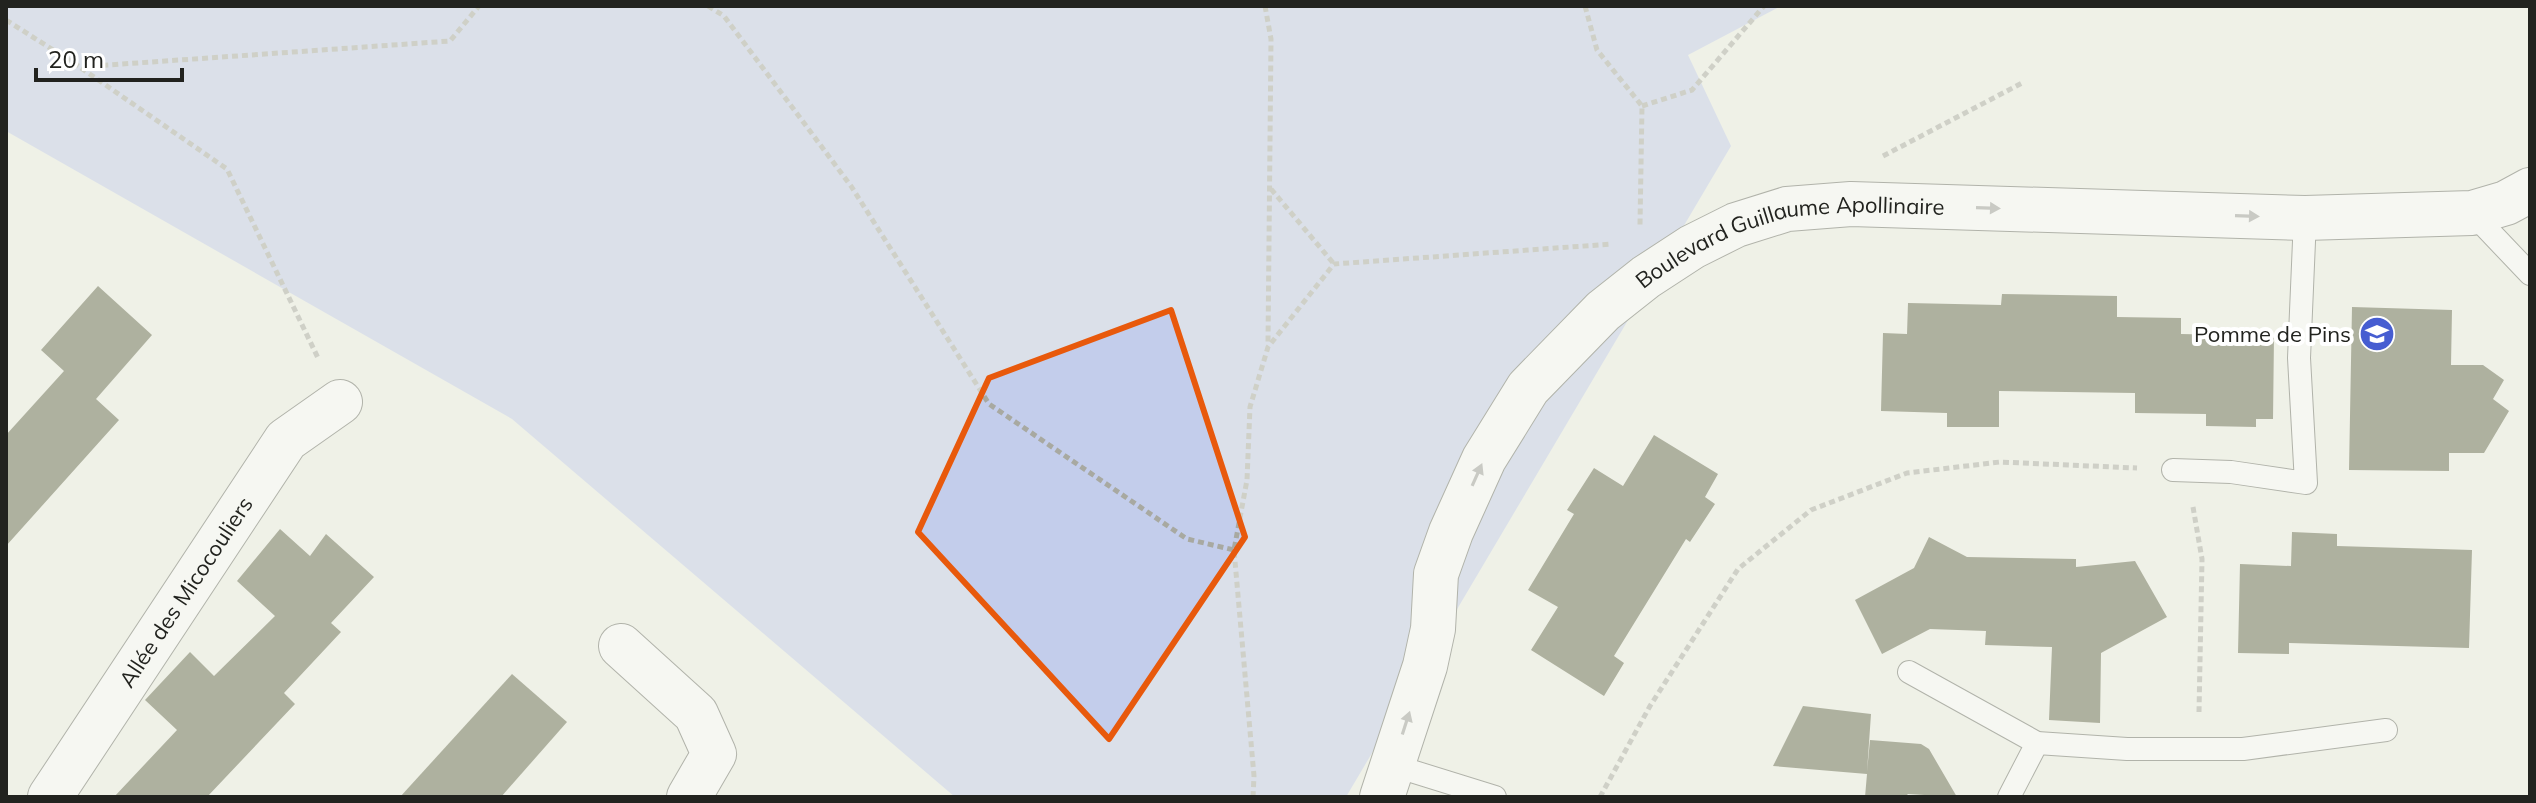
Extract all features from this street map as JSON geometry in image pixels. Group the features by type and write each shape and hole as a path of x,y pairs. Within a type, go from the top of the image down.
{"street":[{"name":"Boulevard Guillaume Apollinaire","path":"1387,781 1425,666 1433,629 1436,574 1484,459 1528,388 1603,311 1643,259 1787,209 1851,204 2305,218 2472,213 2506,203 2530,190"},
{"name":"Allée des Micocouliers","path":"50,797 286,440 340,402"},
{"path":"621,646 696,714 714,754 689,797"}],"lane":[{"path":"2472,213 2530,274"},
{"path":"2173,470 2231,472 2306,483 2299,358 2305,218"},
{"path":"1909,672 2037,743 2243,749 2386,730"},
{"path":"2009,797 2037,743"},
{"path":"1387,781 1495,797"}],"path":[{"path":"80,67 450,41 479,6"},
{"path":"708,6 724,16 851,186 989,404 1187,539 1234,550"},
{"path":"1253,797 1254,776 1234,550 1247,480 1250,407 1268,347 1271,39 1265,6"},
{"path":"1334,264 1643,259 1642,106 1597,50 1585,6"},
{"path":"1642,106 1692,90 1764,6"},
{"path":"6,20 227,169 340,402"},
{"path":"1879,157 2024,82"},
{"path":"1271,189 1334,264"},
{"path":"1268,347 1334,264"},
{"path":"1600,797 1650,706 1738,569 1811,510 1907,473 1985,464 2173,470 2193,507 2202,559 2197,749"}],"highlighted area":[{"path":"1171,310 1245,537 1109,739 918,532 989,378"}],"shaded area":[{"path":"6,6 1781,6 1688,55 1731,146 1346,797 955,797 512,419 6,131"}],"building":[{"path":"98,286 152,335 96,399 119,420 6,546 6,435 64,371 41,350"},
{"path":"2002,294 2117,296 2117,317 2181,318 2181,334 2274,336 2273,419 2256,419 2256,427 2206,426 2206,414 2135,413 2135,393 1999,391 1999,427 1947,427 1947,413 1881,411 1883,333 1907,334 1908,303 2001,305"},
{"path":"2352,307 2452,310 2451,365 2483,365 2504,380 2493,399 2509,411 2484,453 2449,453 2449,471 2349,470"},
{"path":"1654,435 1718,474 1705,497 1715,504 1690,542 1686,539 1614,656 1624,663 1604,696 1531,650 1558,607 1528,590 1574,514 1567,510 1594,468 1623,486"},
{"path":"280,529 310,556 326,534 374,577 331,623 341,632 284,693 295,704 207,797 114,797 177,730 145,700 190,652 214,676 275,616 237,581"},
{"path":"2292,532 2337,534 2337,546 2472,550 2469,648 2289,643 2289,654 2238,653 2240,564 2291,566"},
{"path":"1929,537 1967,557 2076,559 2076,567 2135,561 2167,617 2101,653 2100,723 2049,720 2052,647 1985,645 1986,631 1930,629 1882,654 1855,600 1914,568"},
{"path":"512,674 567,722 501,797 400,797"},
{"path":"1803,706 1871,714 1867,772 1870,740 1921,744 1929,749 1957,797 1908,794 1905,797 1865,797 1867,774 1773,766"}],"place":[{"name":"Pomme de Pins","path":"2377,334"}]}
